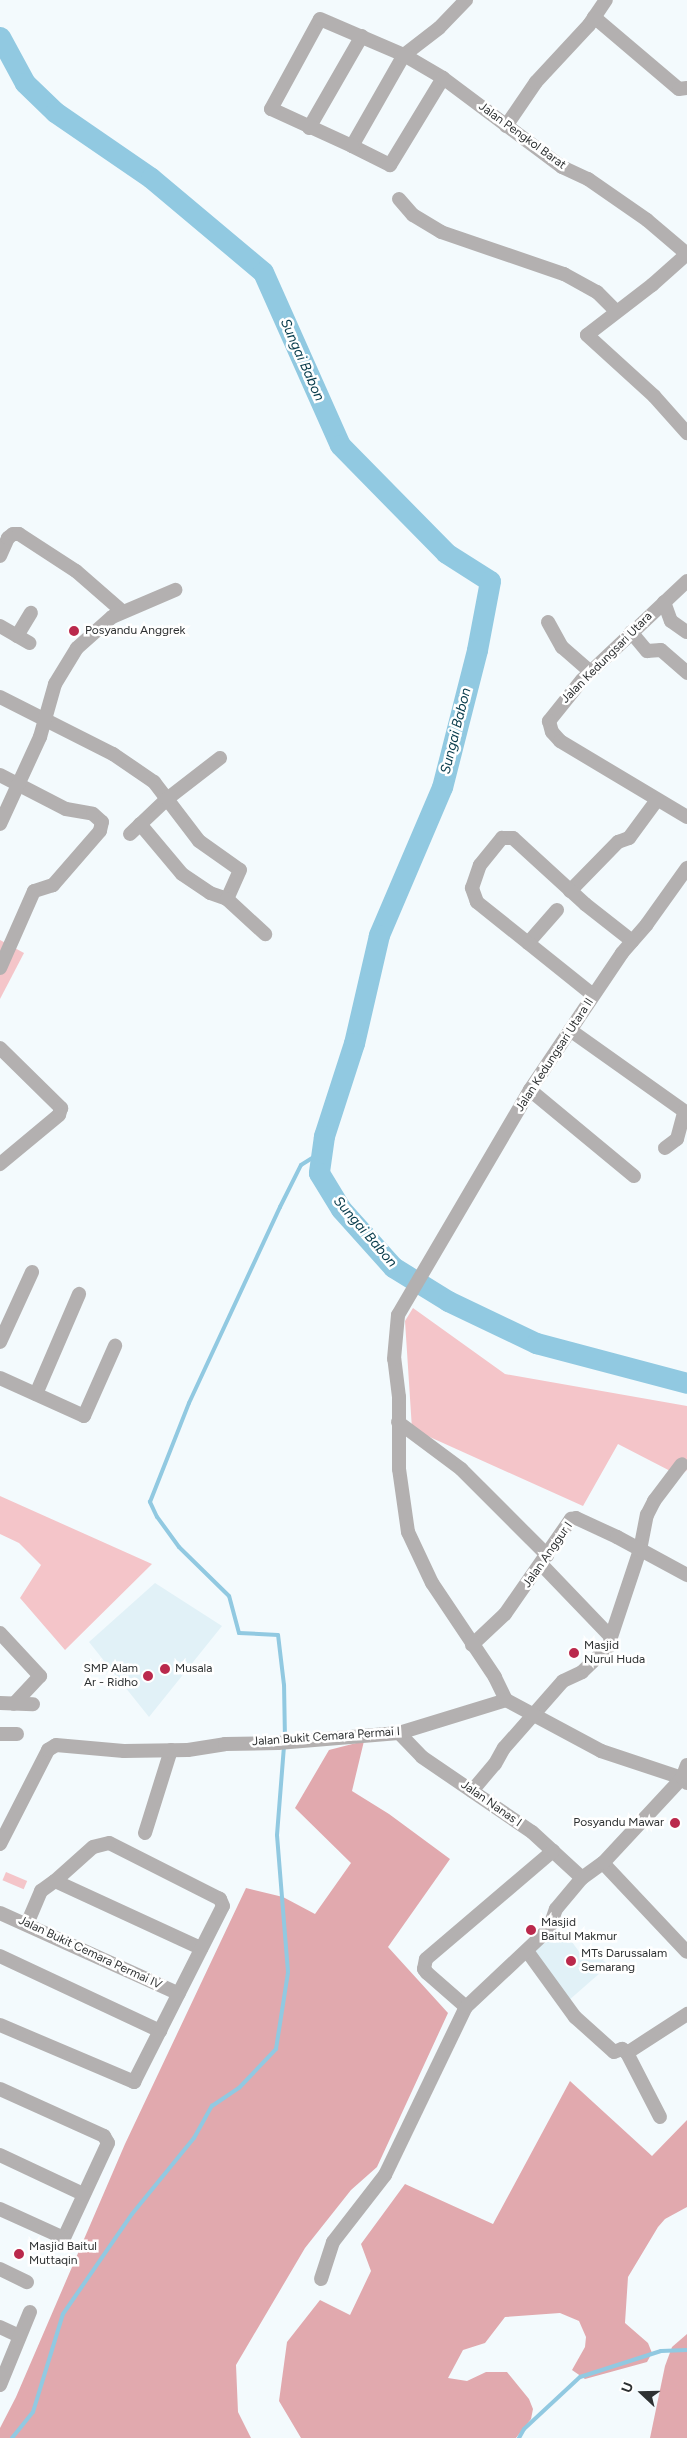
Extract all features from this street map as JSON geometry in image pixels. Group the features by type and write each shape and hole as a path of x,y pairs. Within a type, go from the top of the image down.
{"street":[{"path":"352,146 404,55 439,28 466,0"},
{"path":"506,126 536,82 594,17 606,0"},
{"path":"594,17 679,89 687,88"},
{"name":"Jalan Pengkol Barat","path":"309,128 271,109 317,21 323,18 404,55 443,78 562,167 588,180 647,220 687,254"},
{"path":"362,36 309,128 390,165 443,78"},
{"path":"399,199 413,215 441,232 564,274 596,292 616,311"},
{"path":"687,254 652,285 588,333 588,337 654,396 687,433"},
{"path":"0,556 8,538 13,534 19,534 63,561 123,612"},
{"name":"Jalan Kedungsari Utara","path":"657,800 560,741 552,732 550,716 631,632 687,581"},
{"path":"0,824 46,721 55,684 68,660 98,628 123,612 175,590"},
{"path":"664,602 671,621 687,632"},
{"path":"0,626 23,640 31,612"},
{"path":"548,622 562,647 591,672"},
{"path":"631,632 647,651 661,650 687,673"},
{"path":"0,697 129,763 154,782 199,841 240,870 227,899"},
{"path":"220,758 168,798 135,829 182,874 210,893 227,899 265,934"},
{"path":"0,776 66,809 93,814 102,822 100,830 53,885 34,891 0,968"},
{"path":"570,890 618,842 630,838 657,800 685,812"},
{"path":"594,995 478,902 472,888 480,865 502,838 508,836 632,941"},
{"name":"Jalan Kedungsari Utara II","path":"506,1700 432,1584 408,1532 399,1469 394,1338 405,1302 437,1252 530,1090 632,941 687,868"},
{"path":"528,943 557,910"},
{"path":"570,1030 685,1113 677,1139 665,1148"},
{"path":"0,1048 61,1108 54,1119 0,1164"},
{"path":"530,1090 634,1176"},
{"path":"0,1342 32,1272"},
{"path":"36,1394 78,1294"},
{"path":"0,1378 84,1416 115,1346"},
{"path":"398,1422 461,1469 544,1560 610,1637"},
{"path":"472,1791 530,1716 563,1681 582,1672 608,1648 610,1637 640,1550 647,1516 654,1501 682,1464"},
{"name":"Jalan Anggur I","path":"472,1645 505,1614 544,1560 568,1522 576,1518 640,1550"},
{"path":"640,1550 687,1575"},
{"path":"0,1633 40,1676 7,1703"},
{"path":"506,1700 530,1716 601,1751 684,1781"},
{"name":"Jalan Bukit Cemara Permai I","path":"0,1844 51,1747 69,1745 124,1751 171,1750 225,1744 284,1742 399,1732 506,1700"},
{"path":"7,1703 33,1704"},
{"name":"Jalan Nanas I","path":"399,1732 422,1757 532,1832 582,1878"},
{"path":"0,1734 17,1734"},
{"path":"145,1834 171,1750"},
{"path":"321,2279 334,2242 384,2175 466,2007 549,1929 556,1909 582,1878 603,1863 684,1781 687,1765"},
{"path":"0,2024 130,2082 138,2080 160,2031 223,1906 220,1899 109,1843 93,1847 42,1891 27,1924"},
{"path":"466,2007 424,1969 426,1959 553,1851"},
{"path":"603,1863 687,1952"},
{"path":"55,1881 202,1948"},
{"name":"Jalan Bukit Cemara Permai IV","path":"0,1913 179,1994"},
{"path":"527,1951 575,2017 614,2052 622,2049 627,2053 660,2117"},
{"path":"0,1956 160,2031"},
{"path":"627,2053 687,2014"},
{"path":"0,2089 104,2136 108,2143 64,2238 0,2208"},
{"path":"0,2156 83,2194"},
{"path":"0,2269 27,2282"},
{"path":"0,2385 30,2312"},
{"path":"0,2327 20,2336"}],"shaded area":[{"path":"0,940 24,953 0,999"},
{"path":"413,1308 505,1374 687,1406 687,1470 680,1476 618,1444 583,1506 412,1429 405,1321"},
{"path":"0,1496 152,1564 65,1650 20,1598 41,1565 19,1543 0,1534"},
{"name":"SMP Alam Ar - Ridho","path":"155,1583 222,1626 149,1717 89,1642"},
{"path":"364,1741 352,1791 389,1814 450,1859 388,1947 448,2013 377,2167 351,2190 305,2248 236,2365 238,2412 251,2438 0,2438 0,2428 16,2397 125,2144 246,1888 283,1897 315,1914 351,1863 295,1808 329,1750"},
{"path":"6,1872 27,1881 24,1889 2,1880"},
{"name":"MTs Darussalam Semarang","path":"558,1923 583,1957 594,1949 608,1966 568,2001 528,1951"},
{"path":"570,2081 652,2156 687,2120 687,2207 665,2219 658,2227 628,2277 625,2323 648,2343 652,2353 647,2362 585,2379 572,2370 585,2347 586,2337 579,2321 560,2313 505,2317 485,2343 463,2350 448,2378 467,2381 486,2372 507,2372 529,2399 533,2409 531,2419 516,2438 301,2438 279,2401 287,2342 320,2300 350,2315 371,2271 361,2244 405,2184 493,2224"},
{"path":"687,2334 687,2438 650,2438 665,2366 672,2347"}],"waterway":[{"name":"Sungai Babon","path":"0,37 25,83 55,112 151,178 263,272 340,445 446,553 490,581 477,650 442,787 379,935 354,1043 324,1136 319,1173 341,1209 393,1267 448,1301 536,1343 687,1383"},
{"path":"285,1740 284,1685 278,1635 239,1633 229,1596 179,1547 157,1517 150,1502 189,1403 280,1207 301,1165 322,1152"},
{"path":"12,2438 33,2412 63,2314 132,2214 194,2138 212,2106 239,2088 276,2049 288,1972 277,1835 284,1747"},
{"path":"519,2438 524,2429 580,2377 661,2351 687,2350"}],"place":[{"name":"Posyandu Anggrek","path":"74,631"},
{"name":"Masjid Nurul Huda","path":"574,1653"},
{"name":"Musala","path":"165,1669"},
{"name":"SMP Alam Ar - Ridho","path":"148,1676"},
{"name":"Posyandu Mawar","path":"675,1823"},
{"name":"Masjid Baitul Makmur","path":"531,1930"},
{"name":"MTs Darussalam Semarang","path":"571,1961"},
{"name":"Masjid Baitul Muttaqin","path":"19,2254"}]}
